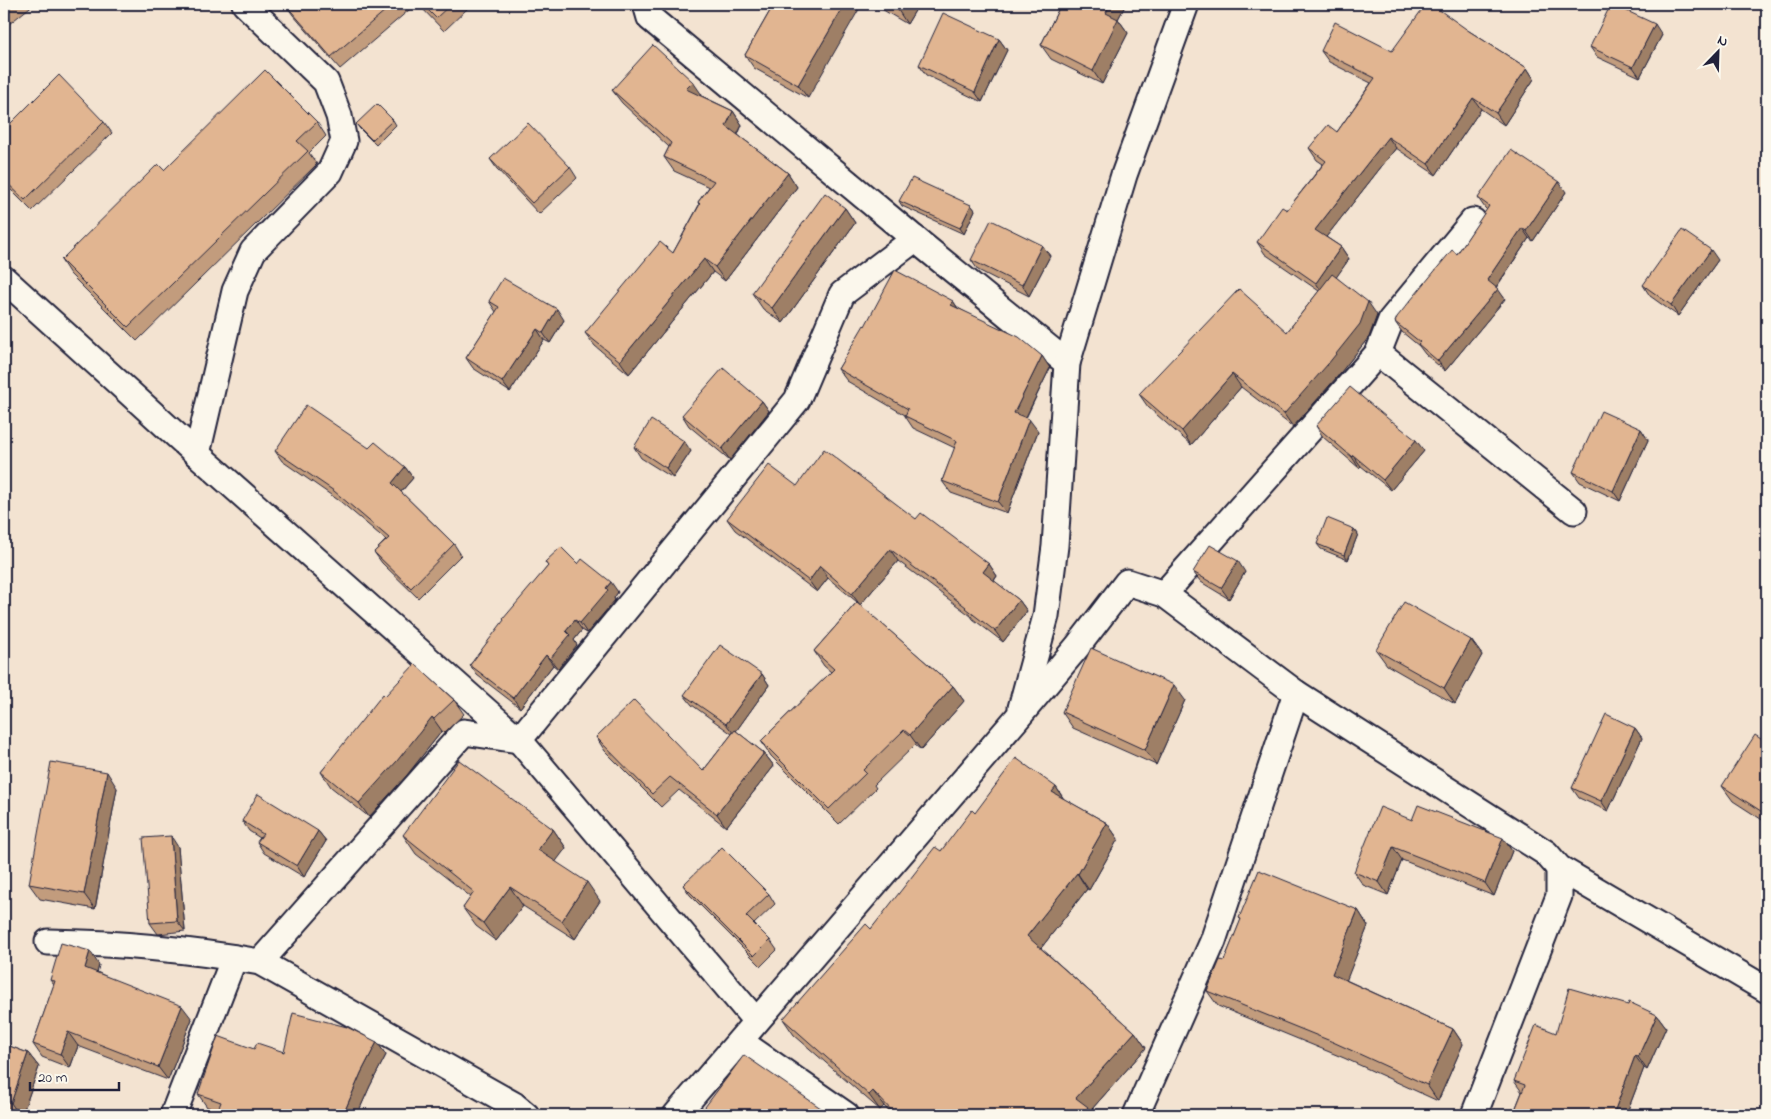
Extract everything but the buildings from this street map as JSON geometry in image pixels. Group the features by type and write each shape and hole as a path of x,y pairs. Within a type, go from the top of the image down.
{"street":[{"path":"197,454 235,291 253,251 330,172 344,141 339,116 326,82 245,4"},
{"path":"646,4 650,18 1067,363"},
{"path":"1020,716 1046,616 1050,590 1055,546 1067,363 1124,175 1186,4"},
{"path":"1164,594 1378,353 1392,320 1472,221"},
{"path":"519,740 797,400 842,294 915,239"},
{"path":"4,279 197,454 519,740 756,1022"},
{"path":"1378,353 1574,511"},
{"path":"676,1115 1020,716 1127,582 1164,594 1296,694 1546,853 1559,868 1767,990"},
{"path":"1136,1115 1213,941 1296,694"},
{"path":"260,962 464,732 519,740"},
{"path":"1474,1115 1559,896 1559,868"},
{"path":"48,942 94,942 260,962 505,1100 526,1115"},
{"path":"173,1115 234,958"},
{"path":"740,1042 846,1115"}]}
